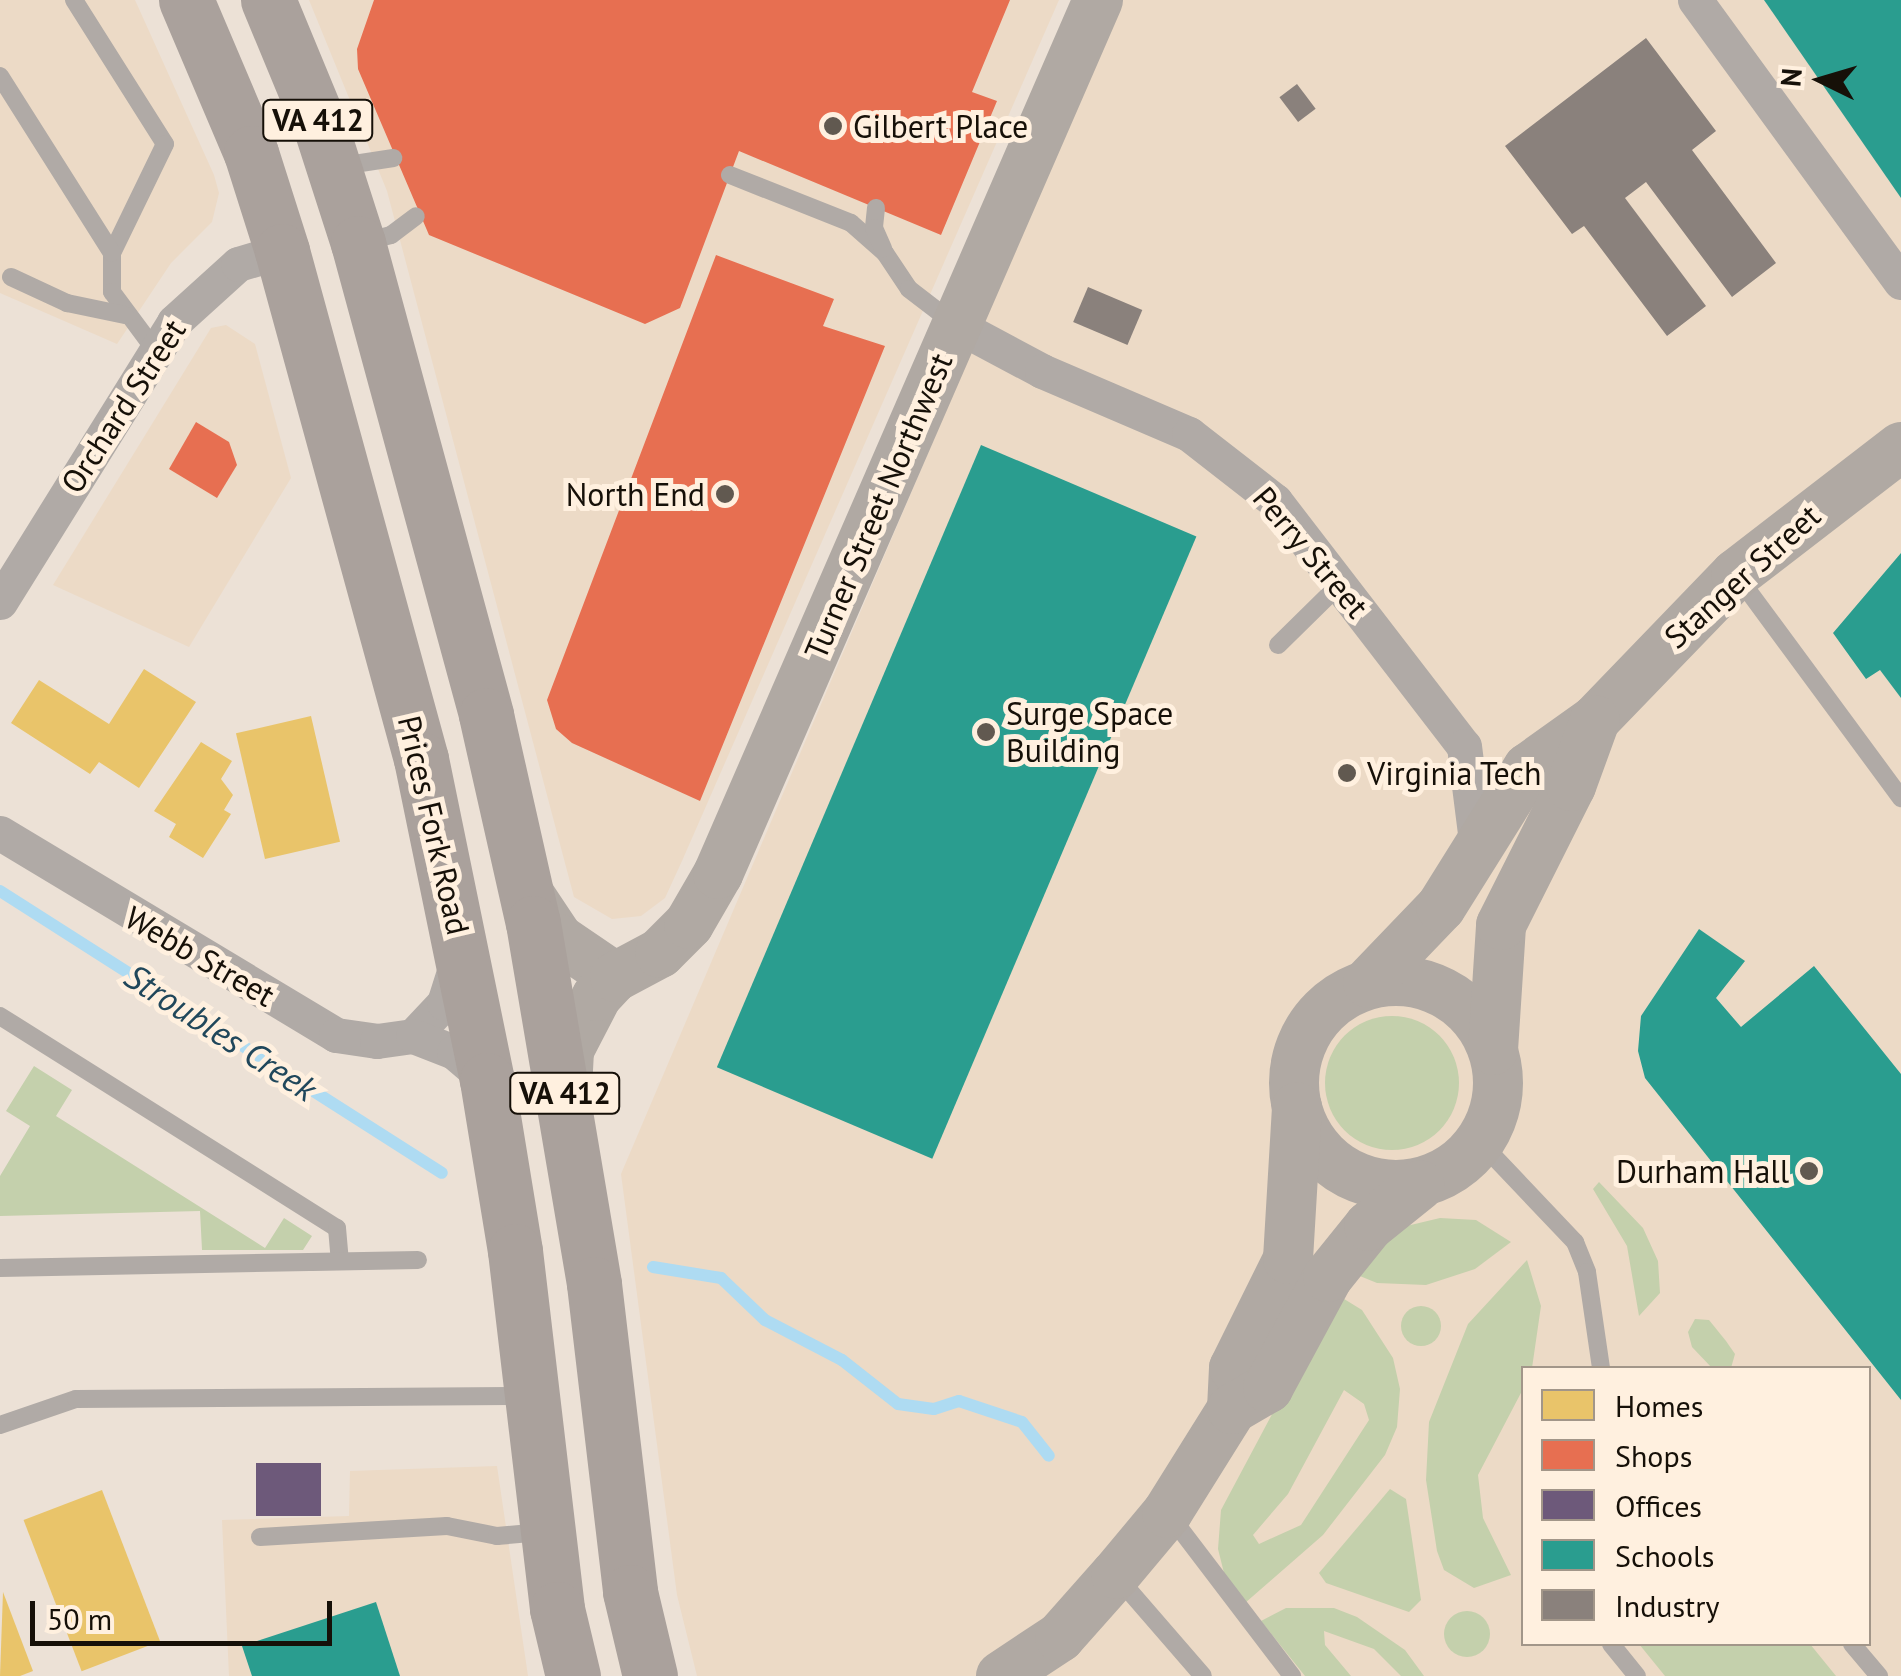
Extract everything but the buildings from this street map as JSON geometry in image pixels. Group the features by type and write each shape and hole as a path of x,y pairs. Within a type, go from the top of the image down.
{"main road":[{"name":"VA 412","path":"268,0 334,164 358,243 525,888 568,1112 630,1592 650,1676"},
{"path":"198,22 272,135 308,217 321,231 358,243"},
{"name":"Prices Fork Road","path":"198,22 282,251 421,759 487,1080 548,1531 573,1676"},
{"path":"282,251 327,283 403,408"}],"street":[{"name":"Turner Street Northwest","path":"568,1112 568,1050 578,1025 615,976 660,953 689,924 718,874 1098,0"},
{"path":"1696,0 1901,282"},
{"name":"Orchard Street","path":"0,602 155,350 188,306 238,264 282,251"},
{"name":"Perry Street","path":"956,325 1042,371 1178,429 1229,461 1276,501 1464,746"},
{"name":"Stanger Street","path":"1368,983 1420,935 1528,768 1596,720 1736,574 1901,447"},
{"name":"Stanger Street","path":"1493,1050 1501,924 1512,892 1572,786 1596,720"},
{"path":"1476,850 1464,746 1528,768"},
{"name":"Webb Street","path":"0,833 336,1035 376,1041 413,1036 454,1052 487,1080"},
{"path":"525,888 560,939 615,976"},
{"path":"413,1036 444,1004 461,944"},
{"path":"1001,1676 1060,1637 1168,1513 1232,1409 1268,1388 1328,1277 1369,1226 1420,1186 1446,1175 1481,1143 1495,1083 1493,1050 1476,1018 1442,992 1415,982 1368,983 1322,1010 1302,1040 1288,1259 1234,1368 1232,1409"},
{"path":"1297,1100 1320,1149 1354,1176 1389,1188 1420,1186"}],"lane":[{"path":"74,0 165,144 112,252 112,292 125,315 155,350"},
{"path":"0,76 112,252"},
{"path":"334,164 370,166 393,158"},
{"path":"730,175 851,223 885,252"},
{"path":"876,208 874,228 909,288 956,325"},
{"path":"358,243 391,235 416,216"},
{"path":"11,277 67,303 125,315"},
{"path":"1736,574 1901,798"},
{"path":"1278,645 1340,584"},
{"path":"0,1016 337,1228 340,1261"},
{"path":"1481,1143 1575,1242 1588,1272 1600,1366"},
{"path":"0,1268 418,1260"},
{"path":"0,1426 76,1399 532,1396"},
{"path":"1168,1513 1292,1676"},
{"path":"260,1537 447,1526 497,1536 548,1531"},
{"path":"1116,1574 1203,1676"},
{"path":"1613,1646 1636,1676"},
{"path":"1854,1646 1880,1676"}],"shaded area":[{"path":"0,0 135,0 214,175 219,193 212,222 171,263 117,344 0,293"},
{"name":"North End","path":"309,0 1059,0 682,861 665,898 641,916 612,919 574,897 387,191"},
{"name":"Virginia Tech","path":"1121,0 1901,0 1901,1676 697,1676 677,1595 621,1174"},
{"path":"226,325 255,344 291,478 189,647 53,585 211,328"},
{"path":"497,1466 528,1676 229,1676 222,1520 349,1516 350,1471"}],"green space":[{"path":"1392,1016 1418,1021 1440,1035 1454,1057 1459,1083 1454,1109 1440,1131 1418,1145 1392,1150 1366,1145 1344,1131 1330,1109 1325,1083 1330,1057 1344,1035 1366,1021"},
{"path":"34,1066 72,1090 56,1116 265,1248 284,1218 312,1236 303,1250 202,1250 200,1211 0,1216 0,1176 30,1126 6,1111"},
{"path":"1599,1182 1643,1228 1658,1261 1660,1293 1639,1316 1627,1246 1593,1189"},
{"path":"1440,1218 1476,1220 1511,1242 1475,1269 1426,1285 1377,1283 1350,1272 1394,1229"},
{"path":"1527,1260 1541,1306 1532,1366 1521,1366 1521,1393 1478,1475 1483,1518 1511,1575 1474,1588 1444,1570 1437,1551 1426,1480 1429,1422 1468,1324"},
{"path":"1336,1294 1362,1310 1393,1358 1400,1389 1397,1427 1385,1455 1323,1535 1245,1603 1224,1573 1218,1549 1221,1510","holes":["1344,1390 1364,1404 1369,1420 1301,1525 1259,1544 1253,1535 1288,1494"]},
{"path":"1421,1306 1435,1312 1441,1326 1435,1340 1421,1346 1407,1340 1401,1326 1407,1312"},
{"path":"1695,1319 1709,1320 1735,1354 1732,1366 1710,1366 1692,1347 1688,1332"},
{"path":"1390,1489 1406,1499 1421,1600 1409,1612 1326,1583 1319,1573"},
{"path":"1286,1608 1334,1608 1357,1617 1405,1650 1424,1676 1401,1676 1374,1649 1324,1631 1325,1645 1351,1676 1305,1676 1261,1621"},
{"path":"1467,1611 1483,1618 1490,1634 1483,1650 1467,1657 1451,1650 1444,1634 1451,1618"},
{"path":"1641,1646 1812,1646 1836,1676 1665,1676"}],"waterway":[{"name":"Stroubles Creek","path":"0,891 442,1173"},
{"name":"Stroubles Creek","path":"653,1267 721,1278 765,1320 842,1360 898,1404 934,1409 959,1401 1022,1422 1049,1456"}],"place":[{"name":"Gilbert Place","path":"833,126"},
{"name":"North End","path":"725,494"},
{"name":"Surge Space Building","path":"986,732"},
{"name":"Virginia Tech","path":"1347,773"},
{"name":"Durham Hall","path":"1809,1171"}]}
